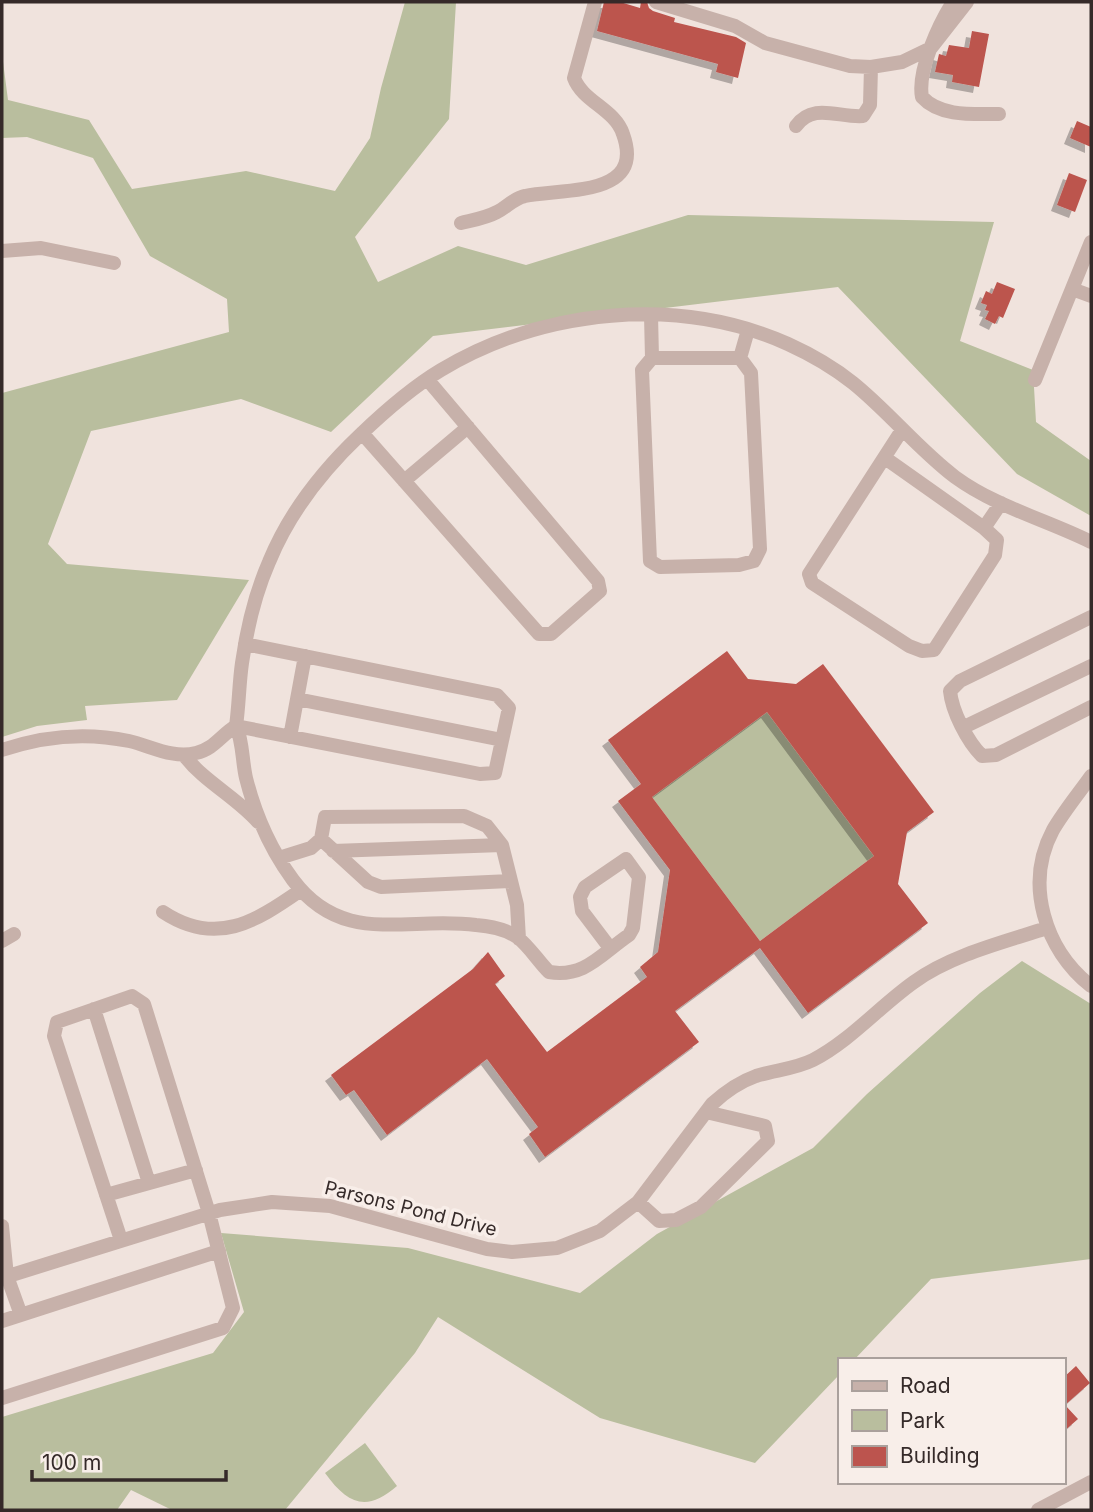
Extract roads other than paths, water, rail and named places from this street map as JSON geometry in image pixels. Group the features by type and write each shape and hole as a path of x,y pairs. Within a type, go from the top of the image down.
{"street":[{"path":"461,223 494,214 523,196 601,185 616,178 621,171 625,154 622,131 612,118 579,89 574,78 595,2"},
{"path":"656,2 735,26 765,43 842,64 871,67 902,62 931,48 967,2"},
{"path":"953,2 931,48 921,93 935,108 965,114 999,114"},
{"path":"796,126 801,119 813,112 863,116 870,105 871,67"},
{"path":"1035,380 1091,242"},
{"path":"2,251 41,248 114,263"},
{"path":"1072,289 1091,296"},
{"path":"651,315 652,358 642,370 650,561 660,567 739,565 754,561 760,549 751,373 740,358"},
{"path":"610,948 582,912 580,897 585,887 626,859 639,877 633,928 629,935 584,969 563,975 549,972 519,939 500,929 463,923 370,925 332,915 301,890 279,858 264,829 248,785 240,734 236,726 245,644 258,590 284,531 320,477 386,410 427,379 470,354 532,330 597,317 651,315 700,319 748,330 787,344 842,374 937,463 958,479 1001,503 1091,542"},
{"path":"740,358 748,330"},
{"path":"652,358 740,358"},
{"path":"362,433 538,634 551,634 600,591 598,581 427,379"},
{"path":"404,481 468,427"},
{"path":"885,458 997,540 995,555 934,650 922,651 909,646 812,583 809,574 902,430"},
{"path":"984,528 1001,503"},
{"path":"1091,617 960,681 950,691 951,700 975,749 982,756 996,755 1091,707"},
{"path":"236,726 480,774 495,773 509,708 497,695 245,644"},
{"path":"290,737 305,656"},
{"path":"964,726 1091,666"},
{"path":"297,699 502,740"},
{"path":"2,750 51,738 78,736 130,741 184,755 209,748 236,726"},
{"path":"184,755 193,767 241,804 264,829"},
{"path":"1091,776 1053,829 1046,847 1040,888 1047,929 1066,962 1091,986"},
{"path":"279,858 311,848 321,839 326,817 464,816 487,826 502,845 517,905 519,939"},
{"path":"321,839 368,882 381,887 511,881"},
{"path":"333,851 502,845"},
{"path":"163,912 192,928 220,930 251,920 301,890"},
{"name":"Parsons Pond Drive","path":"4,1277 246,1204 303,1202 330,1206 486,1249 523,1252 557,1248 579,1241 600,1231 638,1202 705,1112 726,1091 756,1076 792,1068 827,1052 915,980 932,971 986,947 1047,929"},
{"path":"2,1398 223,1328 233,1308 209,1213 144,1004 132,996 57,1022 54,1037 121,1240"},
{"path":"94,1009 149,1183"},
{"path":"638,1202 659,1221 676,1220 701,1207 768,1141 765,1126 705,1112"},
{"path":"106,1195 196,1170"},
{"path":"2,1226 4,1277 21,1315"},
{"path":"2,1321 219,1251"},
{"path":"1038,1510 1091,1482"}]}
